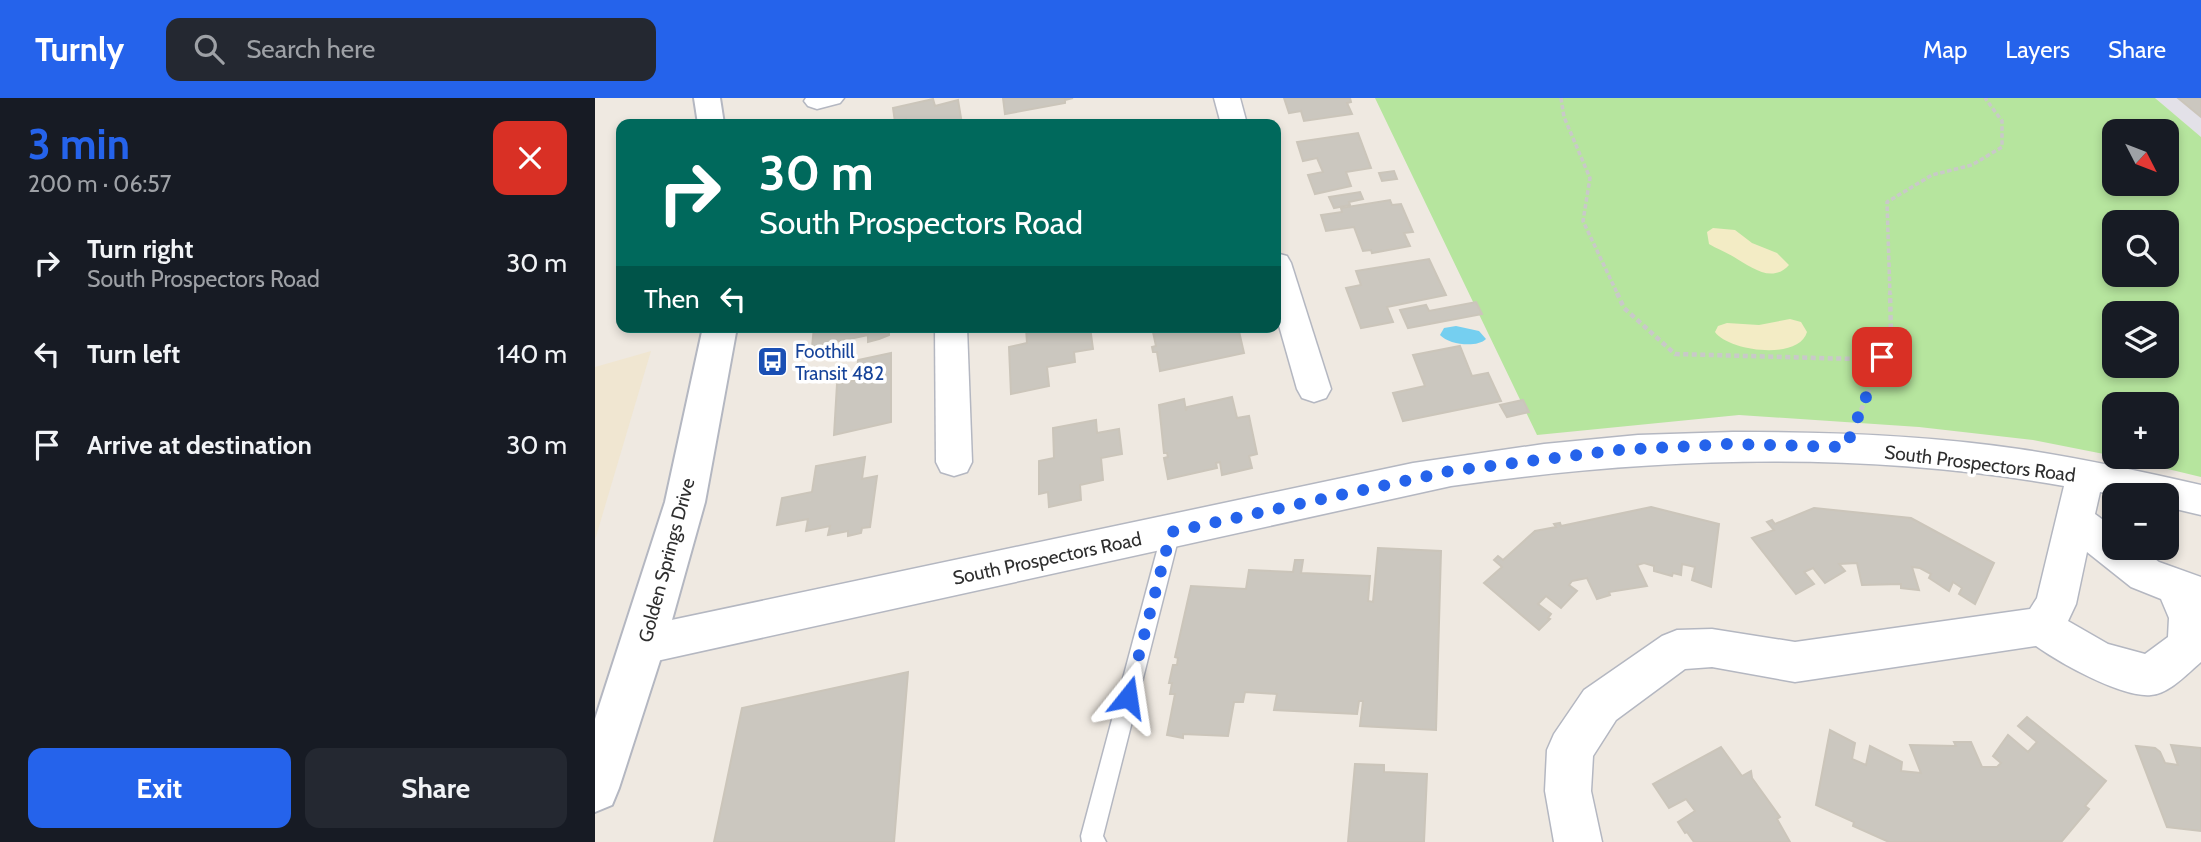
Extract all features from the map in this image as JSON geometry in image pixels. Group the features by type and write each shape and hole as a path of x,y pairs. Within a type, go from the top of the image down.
{"main road":[{"path":"707,98 710,119"},
{"name":"Golden Springs Drive","path":"595,788 643,646 685,502 719,333"}],"street":[{"path":"1227,98 1233,119"},
{"path":"1281,280 1314,389"},
{"path":"951,333 954,462"},
{"name":"South Prospectors Road","path":"643,646 1450,471 1618,450 1728,444 1846,447 1990,460 2146,485 2201,500"},
{"path":"2042,626 2056,604 2085,476"},
{"path":"1578,842 1568,791 1570,750 1600,705 1677,650 1712,648 1795,662 2042,626 2084,656 2114,668 2151,675 2188,648 2189,591 2145,575 2075,520"}],"lane":[{"path":"1094,842 1096,823 1171,532"}],"path":[{"path":"1561,98 1564,117 1590,178 1583,221 1624,308 1675,354 1856,359 1891,334"},
{"path":"1846,447 1891,334 1887,202 1932,175 1972,165 2002,147 2002,121 1985,98"}],"shaded area":[{"path":"2155,98 2201,98 2201,137"},
{"path":"651,351 595,540 595,367"}],"green space":[{"path":"1375,98 2155,98 2201,137 2201,477 2168,469 2179,469 2179,392 2102,392 2102,454 2033,440 1919,427 1739,415 1537,435"}],"sand":[{"path":"1713,228 1735,230 1752,243 1777,253 1789,265 1776,273 1754,269 1709,244 1707,232"},
{"path":"1790,319 1801,322 1807,332 1801,341 1778,350 1734,344 1722,339 1715,332 1718,326 1727,323 1759,325"}],"water":[{"path":"1456,326 1479,331 1486,339 1476,344 1463,344 1440,335 1444,328"}],"building":[{"path":"1003,98 1073,98 1065,100 1065,103 1005,114"},
{"path":"1284,98 1350,98 1351,102 1347,103 1352,114 1304,121 1301,111 1289,113"},
{"path":"2178,98 2201,98 2201,117"},
{"path":"933,99 935,106 958,100 961,119 895,119 893,108"},
{"path":"1358,133 1371,168 1346,172 1351,186 1315,194 1308,175 1323,172 1317,158 1303,161 1297,142"},
{"path":"1394,171 1397,179 1382,181 1379,173"},
{"path":"1360,192 1363,199 1334,208 1329,197"},
{"path":"1390,200 1392,205 1401,204 1413,232 1404,233 1410,246 1372,253 1371,250 1363,251 1354,227 1326,231 1321,215 1342,212 1341,208"},
{"path":"1429,259 1446,295 1387,307 1393,322 1361,328 1346,288 1361,285 1356,271"},
{"path":"1476,302 1482,314 1408,328 1400,310 1426,305 1429,311"},
{"path":"813,333 889,333 868,342 868,335 812,347"},
{"path":"1026,333 1091,333 1093,349 1074,352 1075,362 1047,367 1049,386 1011,394 1009,347 1027,343"},
{"path":"1153,333 1239,333 1244,353 1160,371 1157,352 1153,352 1152,347 1156,346"},
{"path":"1460,346 1472,376 1488,373 1501,401 1403,421 1393,393 1425,386 1413,355"},
{"path":"891,353 891,422 834,435 837,384 857,380 858,360"},
{"path":"1232,397 1237,418 1249,416 1257,454 1249,456 1252,468 1222,475 1220,462 1216,463 1217,468 1168,479 1164,458 1168,457 1167,453 1164,453 1159,405 1184,399 1186,411 1187,407"},
{"path":"1523,400 1529,412 1507,417 1500,405"},
{"path":"1096,420 1097,433 1119,429 1122,454 1101,458 1103,480 1080,485 1081,500 1049,507 1048,492 1039,494 1039,461 1054,458 1053,428"},
{"path":"865,457 862,479 877,476 870,527 862,528 861,533 848,536 848,531 828,535 830,526 806,531 808,519 777,525 782,498 812,492 816,466"},
{"path":"1651,507 1719,524 1711,587 1692,580 1695,567 1682,564 1681,575 1673,573 1672,576 1654,571 1654,566 1644,563 1637,565 1647,586 1609,592 1610,595 1597,599 1587,578 1572,581 1569,585 1577,591 1561,608 1546,596 1538,604 1551,614 1548,618 1550,619 1539,630 1484,583 1502,567 1494,560 1498,556 1503,560 1535,531 1556,527 1554,524 1560,523 1561,526"},
{"path":"1814,508 1911,518 1994,563 1975,604 1959,594 1962,588 1953,582 1949,591 1929,578 1931,574 1920,568 1912,567 1919,590 1901,588 1901,584 1862,585 1857,563 1839,564 1845,571 1825,583 1813,568 1804,572 1814,584 1796,594 1752,538 1774,530 1767,522 1772,520 1775,524"},
{"path":"1378,548 1441,551 1436,730 1360,726 1363,701 1359,701 1357,714 1274,710 1277,694 1245,692 1243,702 1234,702 1228,736 1183,734 1183,738 1167,735 1175,694 1170,694 1172,683 1169,683 1173,665 1177,665 1178,658 1175,657 1191,586 1246,589 1249,570 1293,572 1295,560 1303,560 1301,573 1370,576 1368,601 1373,602"},
{"path":"908,672 894,842 714,842 742,708"},
{"path":"2027,717 2106,781 2085,806 2089,809 2062,841 1889,842 1816,805 1830,730 1855,743 1852,759 1866,765 1870,746 1902,762 1901,771 1921,773 1910,745 1956,746 1954,742 1971,742 1982,767 1997,767 2001,763 1993,756 2008,735 2028,752 2037,742 2018,726"},
{"path":"2171,745 2201,748 2201,831 2167,827 2136,746 2155,748 2165,763 2178,765"},
{"path":"1721,747 1742,776 1751,771 1752,778 1780,817 1777,819 1790,842 1694,842 1687,832 1685,833 1678,822 1695,811 1686,799 1669,808 1653,784"},
{"path":"1355,764 1384,765 1384,772 1427,774 1424,842 1348,842"}],"place":[{"name":"Foothill Transit 482","path":"772,362"}],"route":[{"path":"1128,697 1171,532 1450,471 1618,450 1728,444 1846,447 1882,357"}]}
